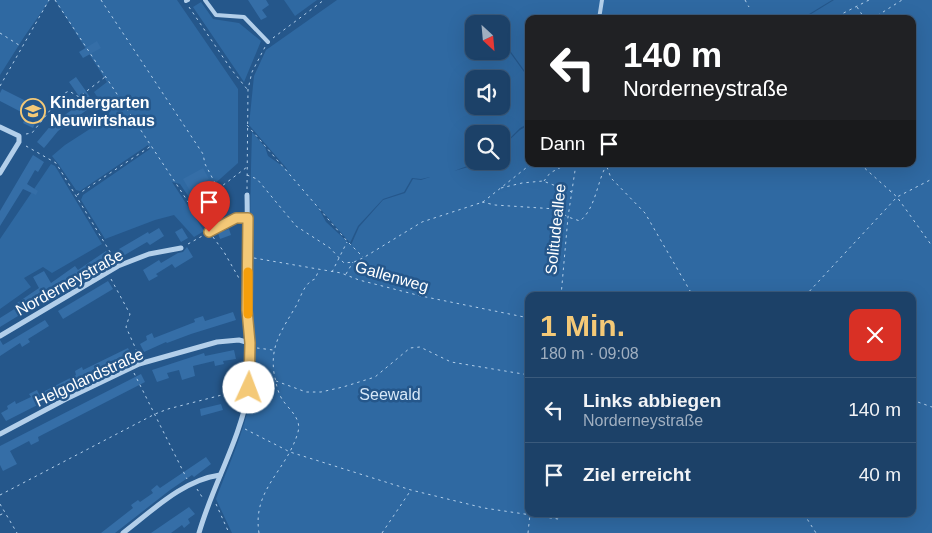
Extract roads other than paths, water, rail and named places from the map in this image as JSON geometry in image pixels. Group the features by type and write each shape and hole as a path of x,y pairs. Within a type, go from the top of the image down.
{"street":[{"path":"0,127 19,139 0,173"},
{"path":"199,533 205,513 240,426 249,388 247,195"},
{"path":"209,232 236,218 248,218"},
{"name":"Norderneystraße","path":"0,336 118,266 150,254 182,248"},
{"name":"Helgolandstraße","path":"0,434 66,399 142,363 217,342 239,340 250,346"},
{"path":"123,533 193,483 207,477 220,475"}],"lane":[{"path":"205,0 216,15 244,17 268,42"},
{"path":"600,15 602,0"}],"place":[{"name":"Kindergarten Neuwirtshaus","path":"33,111"}],"park label":[{"name":"Seewald","path":"390,394"}]}
